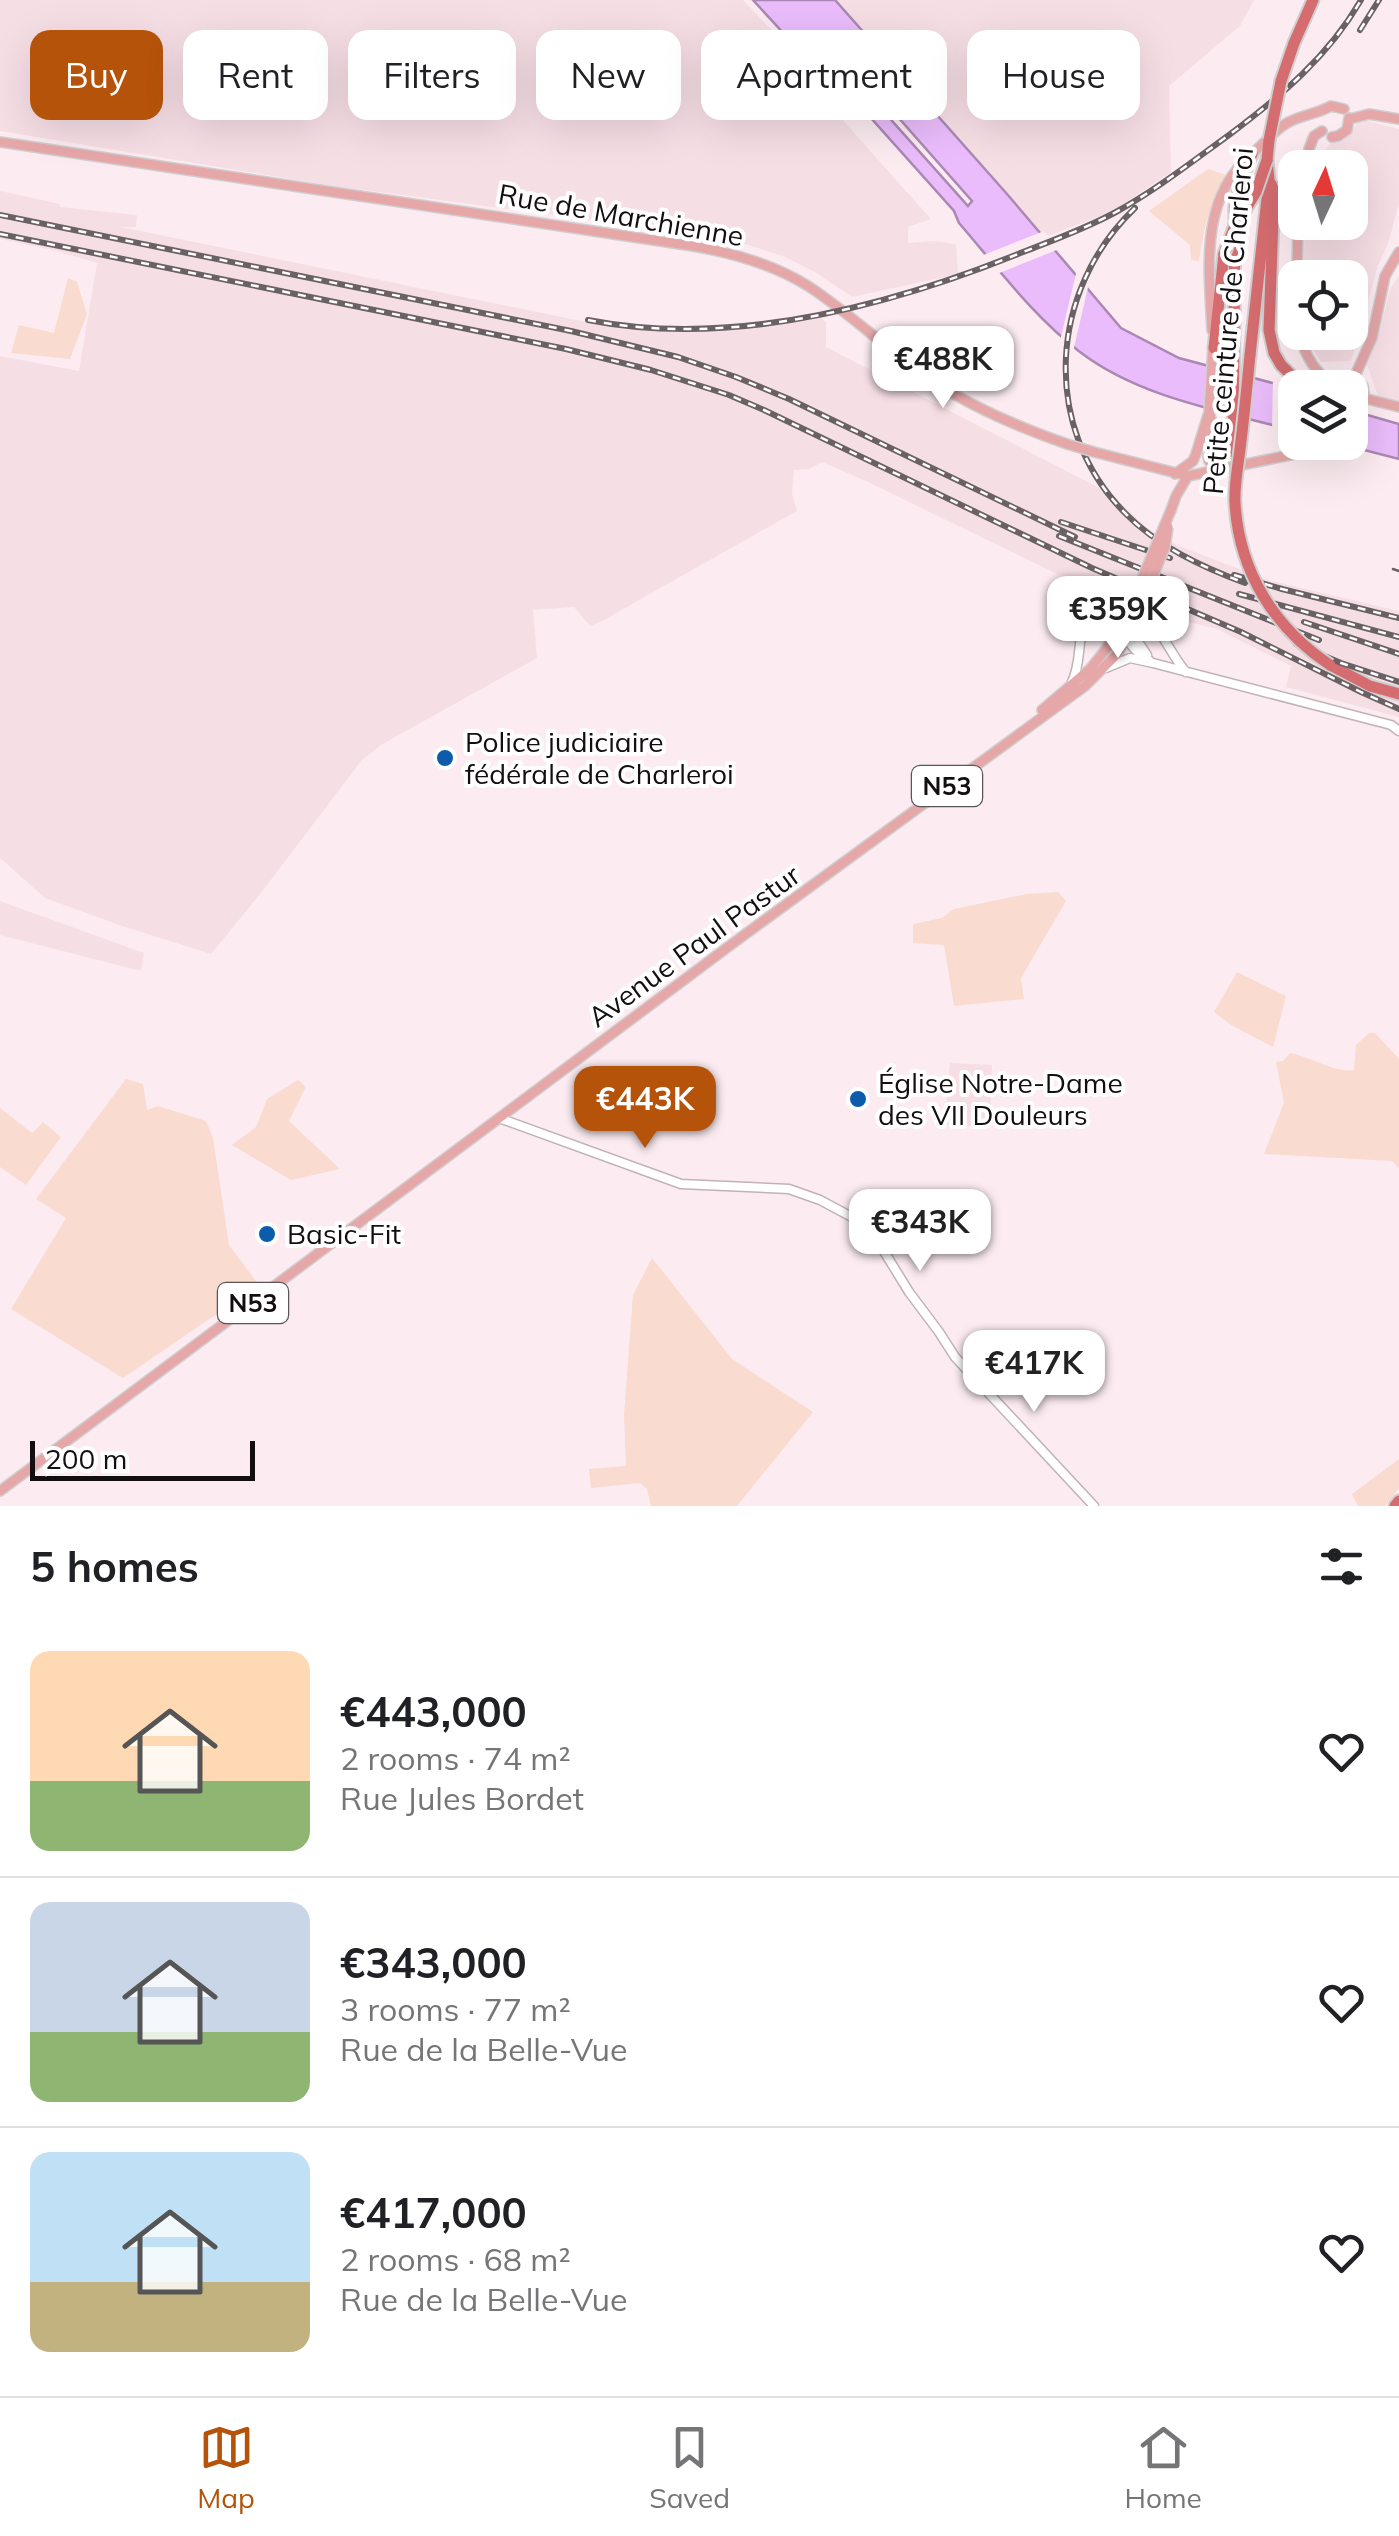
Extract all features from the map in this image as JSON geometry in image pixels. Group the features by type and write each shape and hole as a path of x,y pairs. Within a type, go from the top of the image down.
{"highway":[{"name":"Petite ceinture de Charleroi","path":"1313,0 1281,81 1268,160 1269,180 1236,475 1238,526 1256,584 1281,622 1310,652 1350,678 1399,694"},
{"path":"1236,475 1232,412 1237,194 1252,154"},
{"path":"1214,348 1224,254 1268,160"},
{"path":"1269,180 1274,191 1271,344 1286,370"}],"main road":[{"path":"1218,470 1209,461 1207,431 1214,348 1209,243 1214,216 1228,183 1246,158 1276,130 1303,115 1331,106 1348,115 1399,119"},
{"path":"1322,112 1319,121 1326,133"},
{"path":"1309,149 1314,136 1338,136 1347,130 1348,115"},
{"name":"Rue de Marchienne","path":"4,142 735,254 806,284 955,396 1067,444 1188,476 1278,456"},
{"path":"1352,370 1372,338 1384,276 1399,252"},
{"path":"1368,399 1399,407"},
{"path":"1176,496 1174,474 1193,460 1207,431"},
{"name":"N53","path":"1128,632 1124,610 1188,476"},
{"name":"N53","path":"1128,632 1165,546 1171,510"},
{"name":"Avenue Paul Pastur","path":"0,1491 1078,692 1117,654 1128,632"},
{"name":"Avenue Paul Pastur","path":"1032,724 1039,713 1128,632"}],"street":[{"path":"1067,690 1078,668 1080,636 1085,624 1108,608 1124,610"},
{"path":"1147,616 1186,672"},
{"path":"1128,632 1134,650 1153,663 1399,730"},
{"name":"Avenue Paul Pastur","path":"1102,670 1124,659 1153,663"},
{"path":"499,1118 681,1184 789,1189 820,1200 862,1223 874,1235 955,1357 1094,1506"}],"shaded area":[{"path":"0,0 743,0 771,30 701,30 701,120 843,120 931,219 908,227 908,243 956,244 958,274 852,297 783,256 722,237 334,186 0,131"},
{"path":"753,0 835,0 862,30 781,30"},
{"path":"835,0 1254,0 1240,26 1169,86 1171,172 1113,211 1048,236 1040,233 941,120 947,120 947,30 861,30"},
{"path":"873,120 891,120 968,206 972,201 901,120 941,120 1121,328 1179,358 1278,384 1278,427 1155,392 1104,368 1047,323 959,223 954,211"},
{"path":"1364,120 1399,129 1399,203 1368,301 1368,260 1304,260 1304,240 1368,240 1368,150 1325,150 1331,142 1344,140"},
{"path":"1208,169 1226,175 1208,217 1199,261 1191,260 1190,245 1149,211"},
{"path":"0,191 60,207 137,215 136,227 121,227 601,325 713,331 820,317 826,322 826,347 1111,494 1147,528 1179,546 1268,580 1399,611 1399,717 1286,687 1291,666 1217,629 1165,616 1154,601 1057,574 822,462 809,469 794,470 792,494 797,511 602,621 590,626 574,607 533,610 537,658 381,745 361,761 211,954 45,898 0,858 0,356 79,371 97,263 0,239"},
{"path":"1399,276 1399,404 1379,399 1367,365 1390,289"},
{"path":"68,278 77,282 87,314 70,359 11,353 19,325 54,333"},
{"path":"1314,350 1354,350 1351,361 1321,362"},
{"path":"1368,415 1399,424 1399,459 1368,451"},
{"path":"1058,892 1066,901 1021,978 1024,999 954,1006 944,945 913,943 913,924 942,918 954,909 1027,894"},
{"path":"0,901 144,953 141,971 0,935"},
{"path":"1237,972 1286,996 1273,1047 1214,1012"},
{"path":"1369,1033 1375,1033 1399,1059 1399,1168 1392,1161 1264,1154 1284,1103 1276,1062 1290,1053 1354,1070 1356,1045"},
{"path":"950,1063 992,1065 990,1127 944,1125"},
{"path":"126,1079 143,1084 147,1110 158,1106 206,1121 213,1138 229,1245 259,1285 123,1378 11,1309 66,1218 36,1199"},
{"path":"298,1080 306,1087 289,1121 340,1169 291,1180 232,1145 256,1127 267,1099"},
{"path":"0,1108 32,1133 43,1122 61,1137 26,1185 0,1167"},
{"path":"652,1258 732,1359 813,1412 737,1506 651,1506 647,1489 640,1483 591,1488 589,1469 626,1466 624,1414 633,1295"},
{"path":"1399,1459 1399,1488 1385,1506 1358,1506 1352,1494"}],"pier":[{"path":"1044,231 1059,249 997,274 981,256"},
{"path":"1077,269 1089,283 1073,352 1060,341"},
{"path":"1273,377 1278,378 1278,431 1272,429"}],"tram line":[{"path":"1393,569 1399,571"}],"railway":[{"path":"588,320 697,329 807,317 915,291 1068,234 1145,194 1267,105 1334,40 1361,0"},
{"path":"1360,30 1379,0"},
{"path":"1135,208 1106,241 1085,278 1072,318 1066,359 1068,400 1079,441 1097,479 1138,525 1181,554 1245,583"},
{"path":"0,215 571,331 678,357 789,399 1075,537"},
{"path":"0,234 566,349 729,395 1399,709"},
{"path":"1061,522 1170,558"},
{"path":"1059,536 1319,640"},
{"path":"1234,575 1399,618"},
{"path":"1239,594 1399,637"},
{"path":"1304,622 1399,654"},
{"path":"1296,644 1399,682"}],"place":[{"name":"Police judiciaire fédérale de Charleroi","path":"445,758"},
{"name":"Église Notre-Dame des VII Douleurs","path":"858,1099"},
{"name":"Basic-Fit","path":"267,1234"}]}
